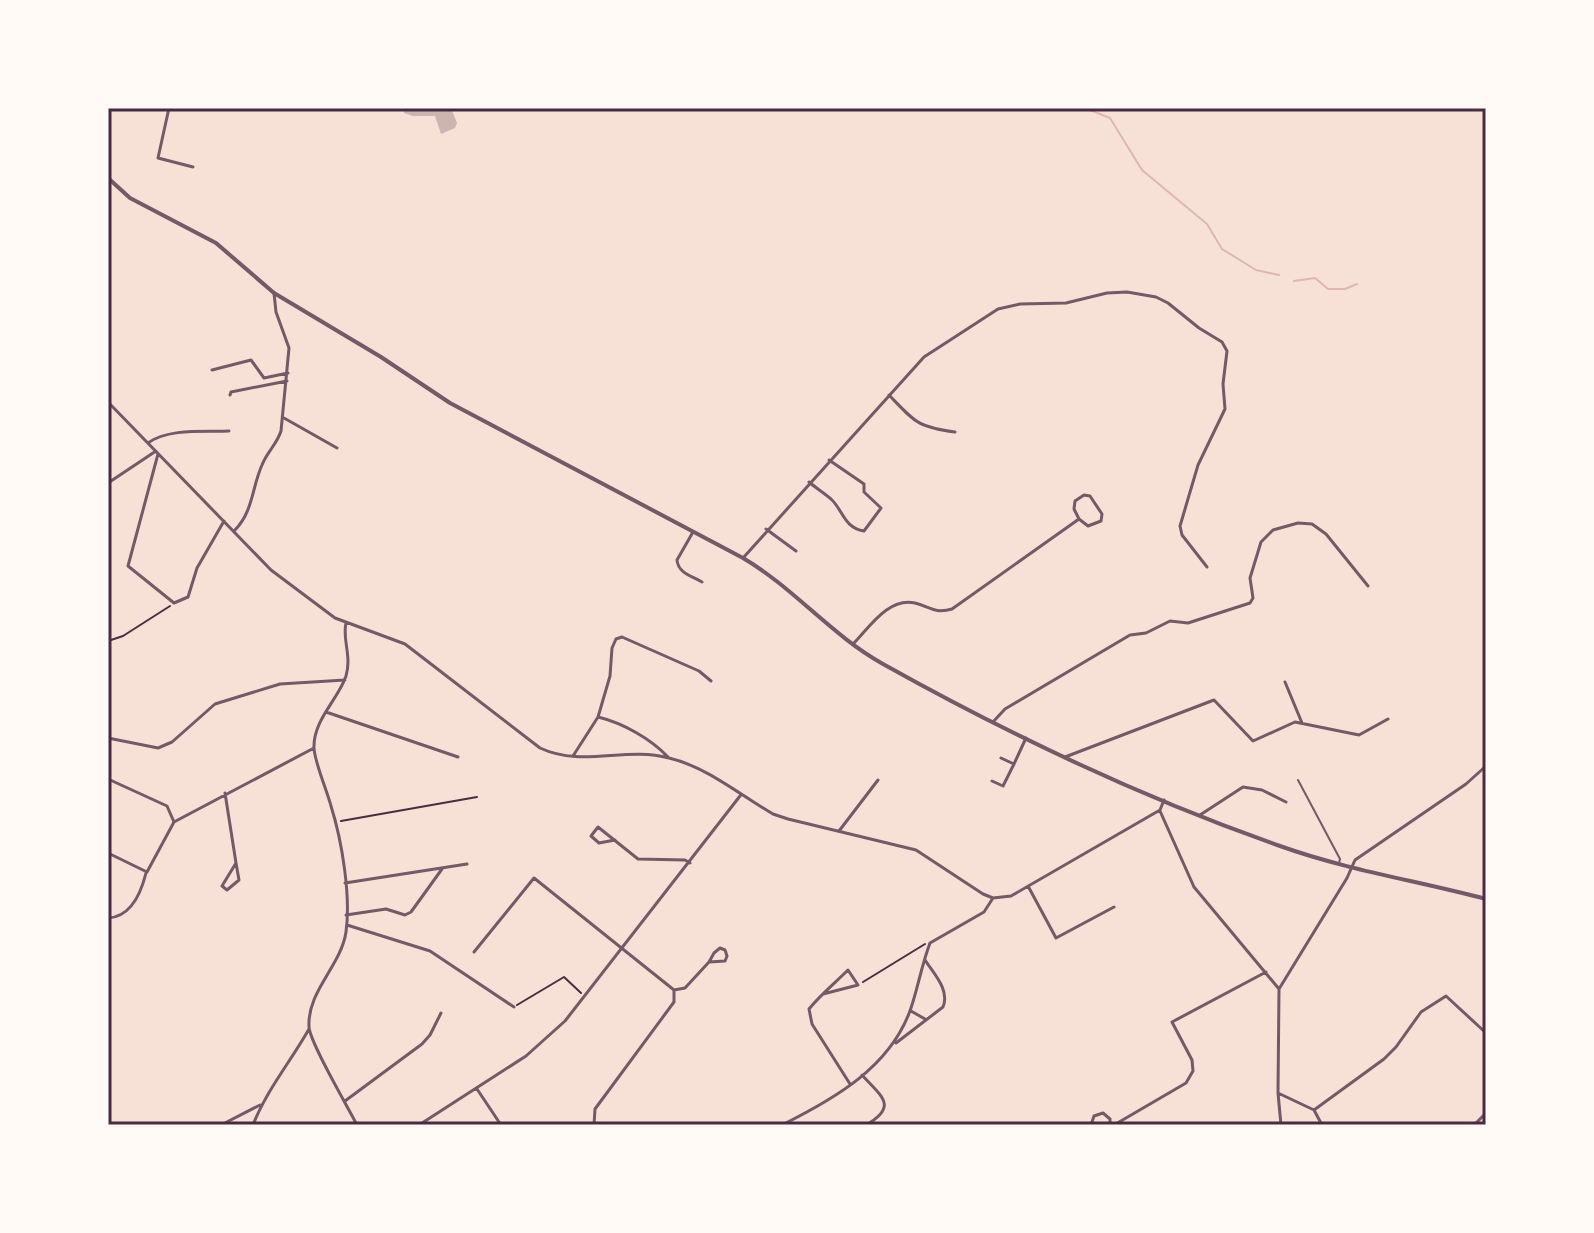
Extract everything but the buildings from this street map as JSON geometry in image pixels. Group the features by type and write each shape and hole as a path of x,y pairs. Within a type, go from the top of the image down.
{"street":[{"path":"169,108 158,158 193,167"},
{"path":"108,178 130,198 216,243 274,293 381,357 450,403 743,558 785,585 853,644 993,722 1099,774 1282,847 1350,867 1486,899"},
{"path":"234,531 248,514 262,464 278,440 283,418 289,348 276,312 274,293"},
{"path":"743,558 924,357 998,309 1020,304 1066,303 1107,293 1141,293 1168,303 1217,339 1227,351 1223,384 1225,409 1198,465 1180,526 1182,535 1207,567"},
{"path":"212,370 251,360 264,378 288,373"},
{"path":"230,395 231,392 287,381"},
{"path":"889,395 916,423 955,432"},
{"path":"108,402 271,570 332,616 405,644 540,748 558,756 668,757 701,770 788,819 916,850 993,898 1011,896 1160,810 1164,800"},
{"path":"283,418 337,448"},
{"path":"148,443 184,433 229,431"},
{"path":"108,483 157,453"},
{"path":"157,453 128,566 174,603 182,602 188,597 197,568 224,521"},
{"path":"809,482 835,502 840,515 864,531 881,508 864,492 864,484 829,460"},
{"path":"1084,495 1090,496 1102,514 1101,521 1088,526 1079,519 1074,509 1075,501 1084,495"},
{"path":"853,644 890,606 914,603 932,611 952,609 1079,519"},
{"path":"993,722 1005,709 1130,635 1146,633 1170,621 1188,623 1250,603 1253,598 1250,578 1261,542 1273,530 1298,523 1312,524 1326,534 1368,586"},
{"path":"766,529 796,551"},
{"path":"693,532 677,560 681,570 702,582"},
{"path":"253,1125 261,1105 309,1029 312,1006 319,987 339,956 346,925 345,883 336,823 314,748 319,727 345,680 349,666 349,648 344,631 346,623"},
{"path":"573,757 598,717 610,676 612,648 616,639 622,637 699,671 711,681"},
{"path":"108,738 158,748 172,742 215,704 280,684 345,680"},
{"path":"1285,682 1302,723"},
{"path":"1065,757 1214,700 1253,741 1295,722 1359,735 1388,719"},
{"path":"326,712 458,757"},
{"path":"598,717 611,720 659,747 668,757"},
{"path":"992,781 1003,786 1026,738"},
{"path":"108,918 131,908 174,822 314,748"},
{"path":"1001,758 1014,764"},
{"path":"1281,1125 1278,1093 1279,989 1357,858 1466,784 1486,766"},
{"path":"108,779 167,806 174,822"},
{"path":"839,831 878,780"},
{"path":"1298,780 1340,859 1339,864"},
{"path":"1200,815 1243,787 1262,790 1286,802"},
{"path":"225,793 239,880 227,890 222,886 236,863"},
{"path":"419,1125 526,1056 565,1021 741,795"},
{"path":"1160,810 1194,887 1279,989"},
{"path":"615,840 599,843 591,836 598,827 615,840 638,859 685,860 690,863"},
{"path":"108,853 147,872"},
{"path":"345,883 467,864"},
{"path":"346,915 386,909 405,915 411,912 443,867"},
{"path":"474,952 534,878 674,990 685,988 714,953 720,948 725,950 725,961 709,962"},
{"path":"1028,886 1056,938 1114,907"},
{"path":"893,1045 911,1011 930,943 984,912 993,898"},
{"path":"346,925 430,951 514,1007"},
{"path":"782,1125 830,1100 893,1045 943,1007 946,996 924,959"},
{"path":"823,994 858,985 848,970 823,994 812,1005 810,1014 812,1024 850,1084"},
{"path":"1091,1125 1094,1116 1103,1113 1112,1125 1186,1083 1193,1071 1192,1060 1172,1022 1266,972"},
{"path":"594,1125 595,1109 674,1002 674,990"},
{"path":"1314,1110 1384,1059 1421,1012 1446,996 1486,1033"},
{"path":"911,1011 926,1020"},
{"path":"345,1101 422,1044 441,1013"},
{"path":"309,1029 357,1125"},
{"path":"862,1075 884,1099 885,1106 883,1114 866,1125"},
{"path":"477,1089 501,1125"},
{"path":"1278,1093 1314,1110 1322,1125"},
{"path":"221,1125 261,1105"},
{"path":"1474,1125 1486,1113"}],"path":[{"path":"108,641 123,636 174,603"},
{"path":"336,823 477,797"},
{"path":"858,985 921,945 930,943"},
{"path":"514,1007 564,977 584,996"}],"waterway":[{"path":"1085,108 1110,118 1142,170 1207,224 1222,249 1256,270 1279,275"},
{"path":"1294,281 1315,278 1328,289 1345,289 1357,284"}]}
